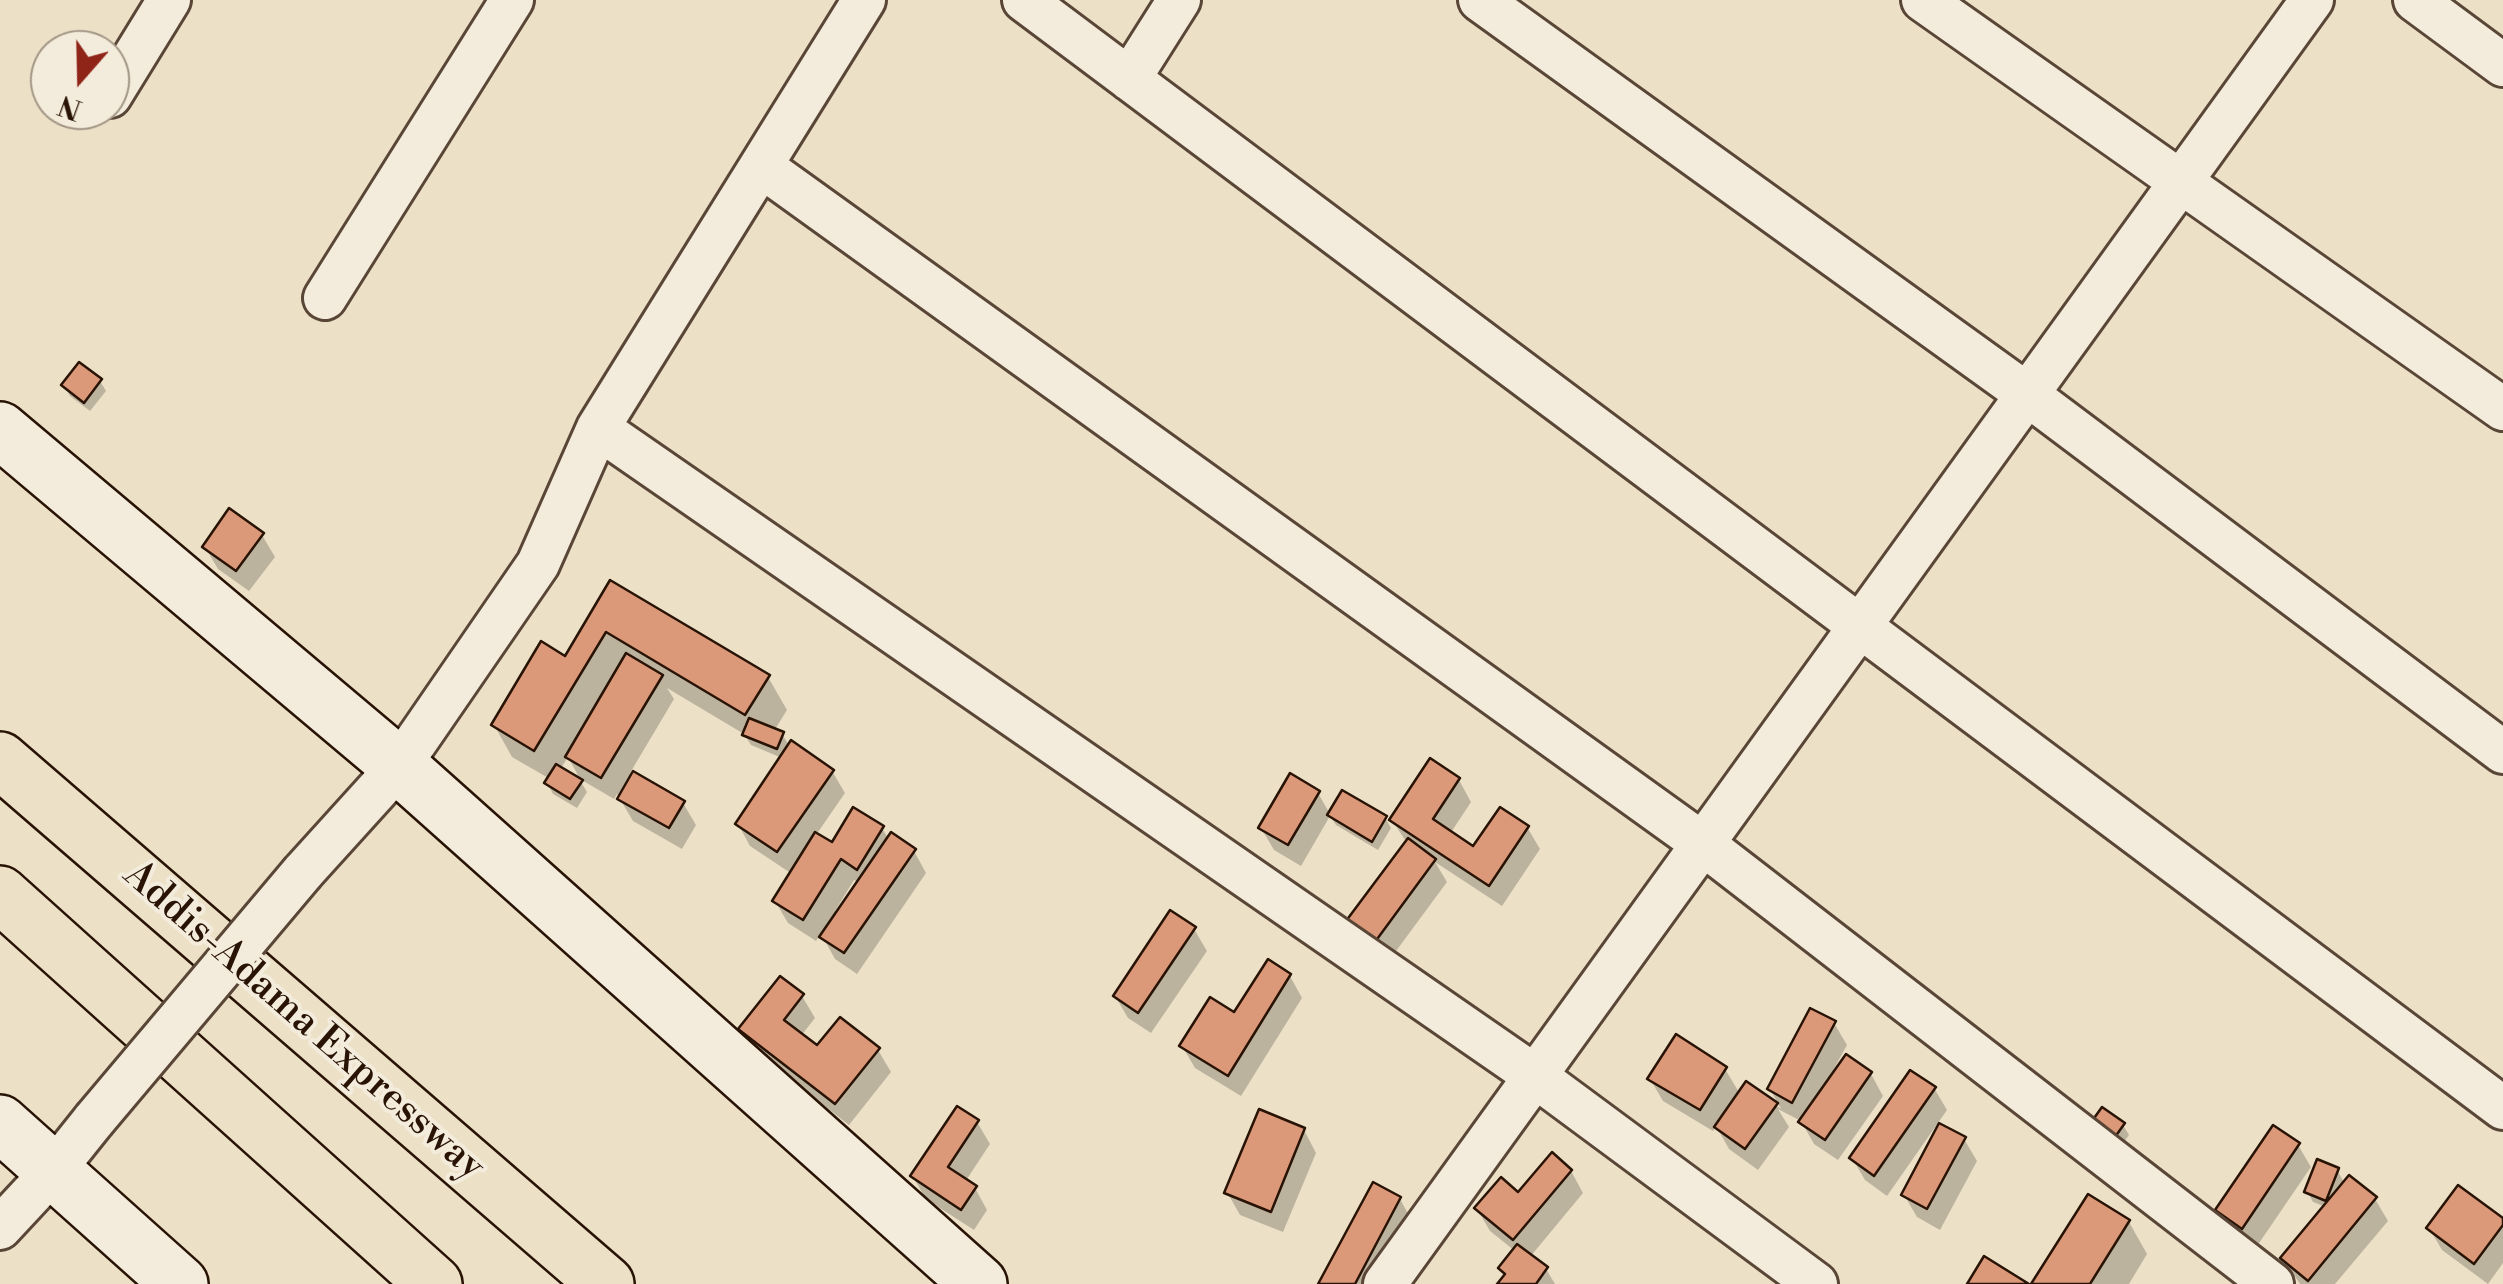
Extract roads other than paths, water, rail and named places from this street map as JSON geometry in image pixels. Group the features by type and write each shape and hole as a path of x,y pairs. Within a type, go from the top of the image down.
{"highway":[{"name":"Addis-Adama Expressway","path":"0,760 606,1284"},
{"path":"0,894 434,1284"}],"street":[{"path":"130,64 169,0"},
{"path":"325,298 512,0"},
{"path":"0,1228 54,1170 303,872 399,766 538,564 598,428 864,0"},
{"path":"1024,0 2503,1108"},
{"path":"1129,79 1179,0"},
{"path":"1480,0 2028,395 2503,752"},
{"path":"1923,0 2503,409"},
{"path":"1404,1277 1535,1076 2312,0"},
{"path":"2414,0 2503,65"},
{"path":"761,166 1703,844 2272,1284"},
{"path":"598,428 1535,1076 1816,1284"},
{"path":"0,430 399,766 979,1284"},
{"path":"0,1123 180,1284"}]}
